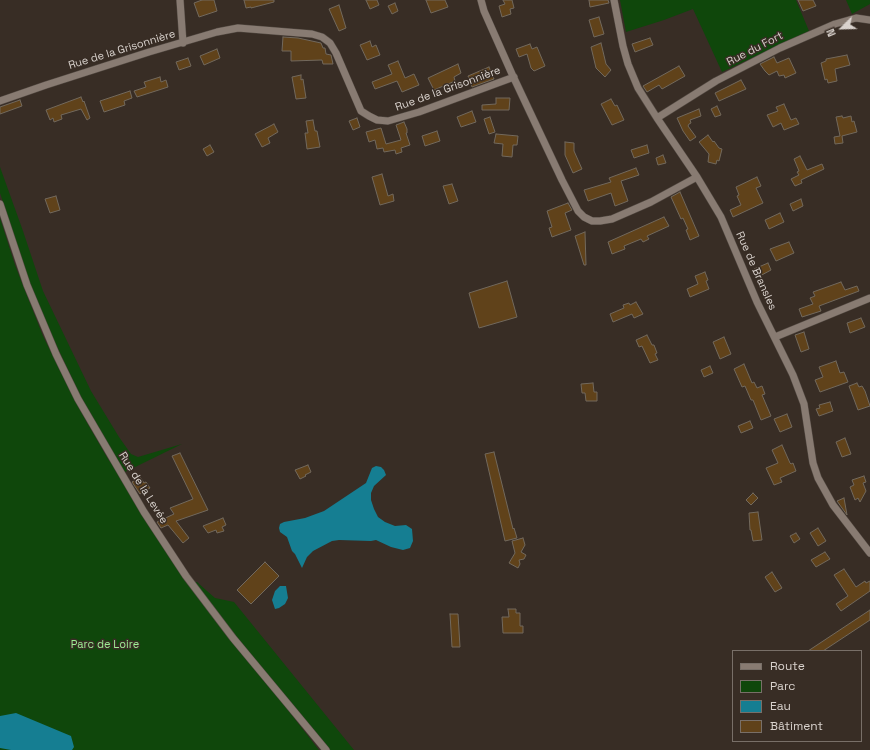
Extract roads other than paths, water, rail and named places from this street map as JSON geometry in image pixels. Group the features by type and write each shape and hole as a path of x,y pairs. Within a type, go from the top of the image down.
{"street":[{"path":"180,0 183,43"},
{"path":"481,0 484,11 514,77"},
{"name":"Rue de Bransles","path":"614,0 623,46 628,64 638,88 656,118 697,177 721,217 757,302 793,374 804,404 813,463 818,478 833,505 870,553"},
{"name":"Rue du Fort","path":"656,118 716,81 780,48 835,24 856,18 870,20"},
{"name":"Rue de la Grisonnière","path":"0,101 46,85 217,32 238,28 312,34 322,37 330,43 336,53 361,110 368,116 377,120 388,121 443,104 514,77 578,211 584,217 592,221 612,219 651,202 697,177"},
{"name":"Rue de la Levée","path":"0,204 27,285 56,354 78,398 132,492 186,576 234,638 326,750"},
{"path":"774,337 870,298"}],"water":[{"path":"376,466 381,467 386,475 374,486 371,493 371,500 374,509 378,517 385,522 395,526 406,525 412,529 413,541 410,548 403,550 391,547 376,540 332,541 313,551 307,557 302,568 292,551 287,537 280,532 280,524 305,518 324,511 366,483 372,468"},
{"path":"280,586 286,586 288,598 285,604 275,609 272,600 275,591"},
{"path":"16,713 71,736 74,747 72,750 11,750 0,748 0,716"}],"park label":[{"name":"Parc de Loire","path":"105,645"}]}
